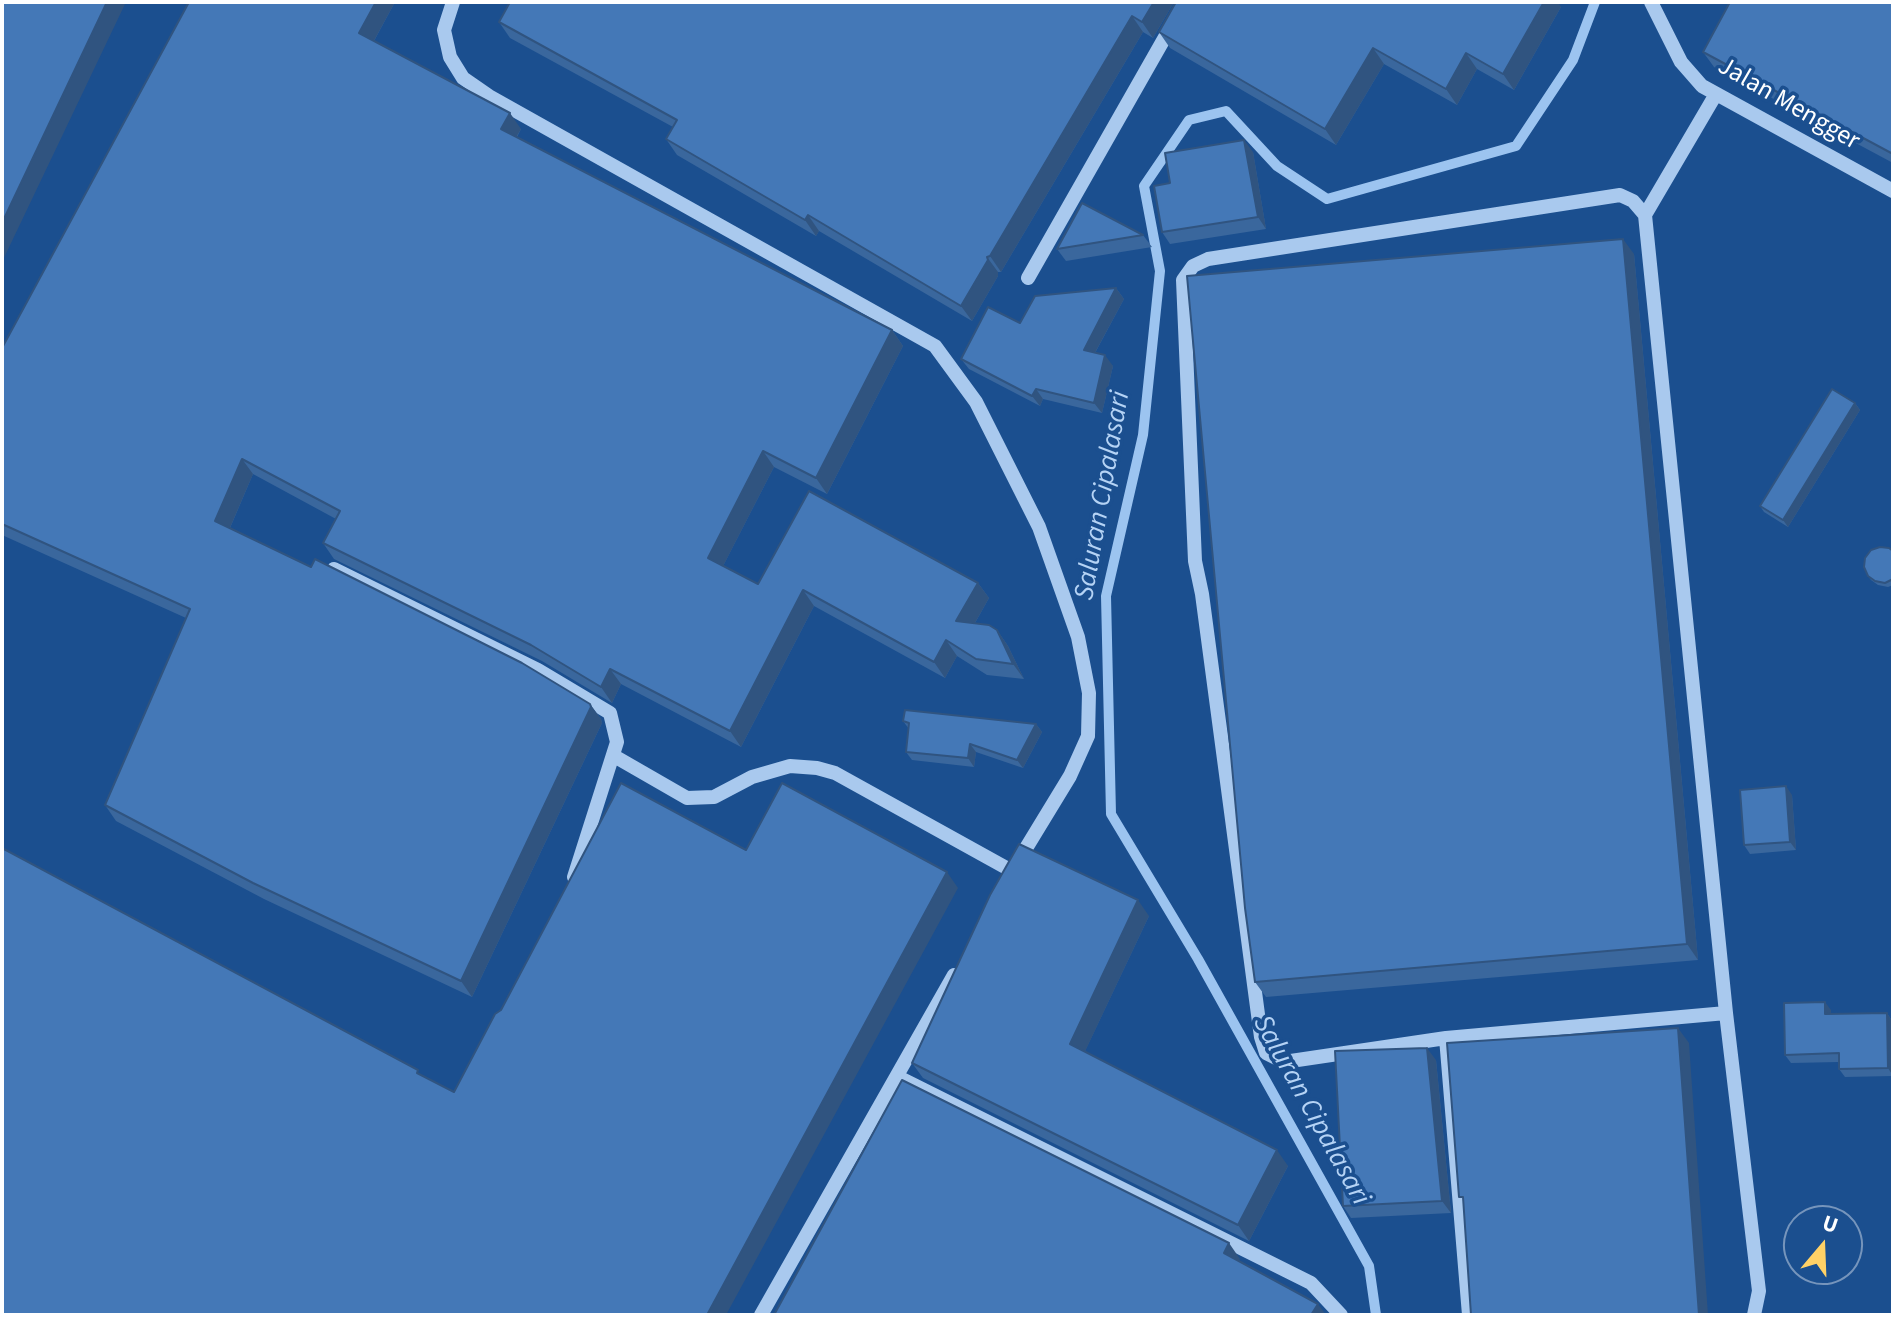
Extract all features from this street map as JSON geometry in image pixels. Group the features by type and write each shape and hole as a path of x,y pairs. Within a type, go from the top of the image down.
{"street":[{"path":"453,2 444,30 450,57 463,78 489,96 935,346 976,402 1039,527 1078,637 1089,693 1088,736 1070,776 1005,884"},
{"path":"1028,278 1185,2"},
{"name":"Jalan Mengger","path":"1651,2 1681,62 1702,86 1893,191"},
{"path":"1645,215 1716,94"},
{"path":"1726,1013 1446,1038 1284,1062 1266,1053 1262,1045 1202,594 1195,561 1183,280 1193,266 1208,259 1620,195 1633,201 1645,215 1726,1013 1759,1291 1754,1315"},
{"path":"334,569 538,670 610,713 617,742 614,756 570,888"},
{"path":"614,756 687,798 714,797 752,777 790,766 835,773 1012,871"},
{"path":"761,1315 959,967"},
{"path":"1446,1038 1469,1315"},
{"path":"898,1077 1311,1283 1341,1315"}],"building":[{"path":"2,2 107,2 2,223"},
{"path":"189,2 376,2 359,33 510,113 501,129 892,330 816,478 763,451 708,558 758,584 809,491 978,583 956,621 989,625 997,630 1013,664 976,659 946,640 934,662 803,590 730,731 610,669 601,687 531,645 323,543 340,511 242,459 215,521 311,567 315,559 522,663 591,707 461,981 253,883 105,805 190,609 2,524 2,348"},
{"path":"510,2 1154,2 1142,22 1132,16 987,257 961,306 808,215 805,220 666,139 677,120 499,22"},
{"path":"1176,2 1544,2 1503,74 1466,53 1446,89 1373,48 1325,129 1159,32"},
{"path":"1730,2 1893,2 1893,154 1703,52"},
{"path":"1244,140 1258,217 1162,232 1154,186 1170,183 1165,153"},
{"path":"1082,203 1143,235 1057,249"},
{"path":"1623,239 1687,944 1255,982 1245,908 1187,276"},
{"path":"1116,288 1084,350 1105,355 1094,403 1036,389 1032,396 961,359 988,307 1020,323 1035,296"},
{"path":"1832,389 1855,403 1783,520 1760,506"},
{"path":"1880,547 1893,551 1893,579 1885,583 1868,576 1864,567 1865,558 1871,550"},
{"path":"905,710 1036,724 1017,760 970,744 968,758 906,752 909,723 903,721"},
{"path":"621,783 746,850 782,783 947,872 707,1315 2,1315 2,848 454,1092"},
{"path":"1786,786 1790,842 1744,845 1740,790"},
{"path":"1019,844 1138,900 1070,1044 1277,1150 1238,1225 912,1063 990,895"},
{"path":"1825,1002 1825,1014 1887,1013 1888,1068 1839,1069 1839,1053 1785,1055 1784,1003"},
{"path":"1678,1028 1699,1315 1471,1315 1463,1197 1459,1197 1447,1043"},
{"path":"1427,1048 1442,1201 1343,1206 1335,1051"},
{"path":"902,1080 1229,1243 1224,1253 1318,1304 1311,1315 774,1315"}],"waterway":[{"name":"Saluran Cipalasari","path":"1376,1315 1369,1266 1198,959 1111,814 1106,596 1143,435 1160,271 1144,186 1189,120 1226,111 1277,166 1327,199 1516,146 1573,60 1595,2"}]}
